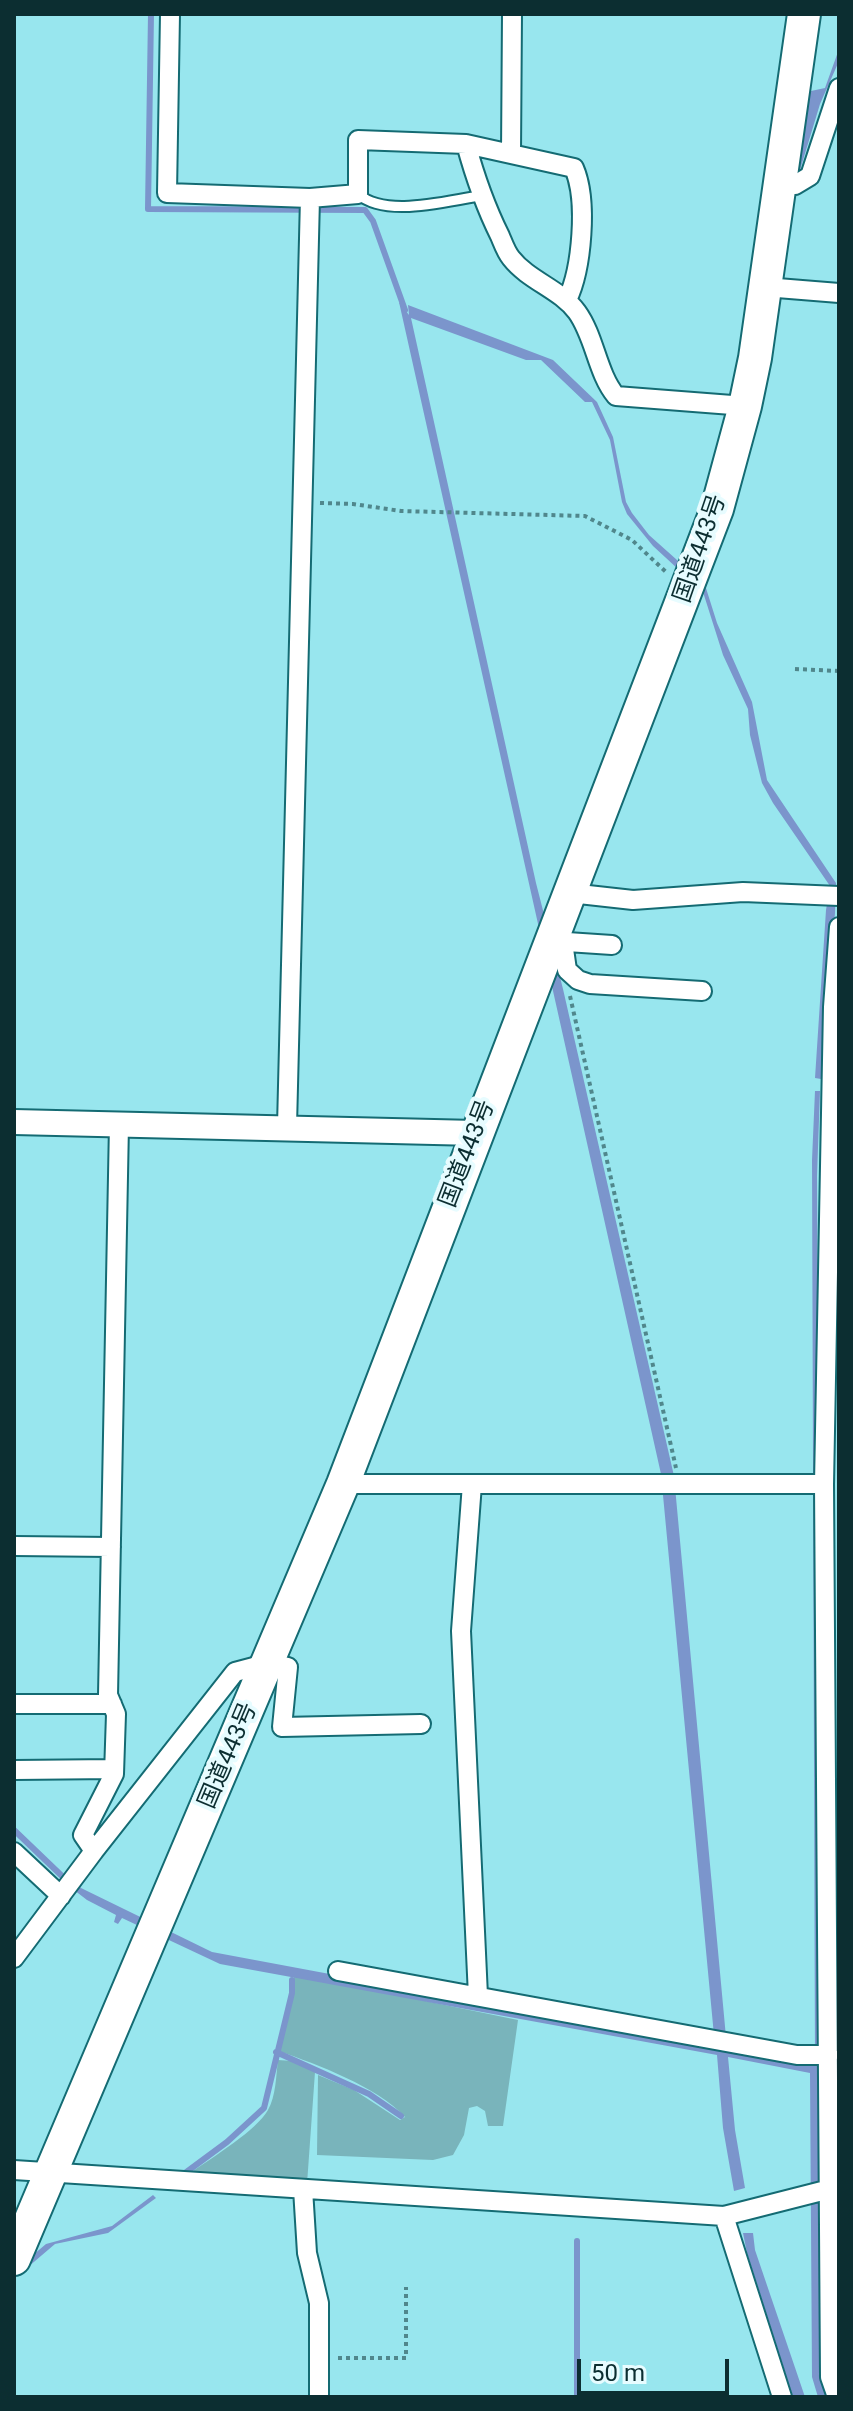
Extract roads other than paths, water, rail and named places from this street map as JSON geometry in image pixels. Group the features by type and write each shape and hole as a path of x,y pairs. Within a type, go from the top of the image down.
{"highway":[{"name":"国道443号","path":"14,2259 343,1484 476,1133 557,941 570,893 717,509 745,406 804,14"}],"street":[{"path":"170,14 167,193 310,198 358,194 358,140 466,144 530,160 562,164 574,168 579,180 581,253 576,281 567,300"},
{"path":"511,153 512,14"},
{"path":"779,185 795,185 810,176 839,88"},
{"path":"466,144 480,196 510,258 530,276 567,300 579,315 595,346 609,388 616,396 745,406"},
{"path":"287,1126 310,198"},
{"path":"765,287 839,293"},
{"path":"570,893 633,900 743,892 839,896"},
{"path":"837,2397 830,2377 835,2189 829,2055 824,1484 833,1409 839,927"},
{"path":"612,945 557,941 567,970 578,980 590,984 702,991"},
{"path":"14,1122 287,1126 476,1133"},
{"path":"94,1851 83,1835 114,1769 116,1714 108,1695 119,1124"},
{"path":"343,1484 824,1484"},
{"path":"472,1484 461,1631 478,1996"},
{"path":"14,1546 111,1547"},
{"path":"14,1958 235,1672 269,1663 288,1667 282,1727 421,1724"},
{"path":"14,1704 112,1704"},
{"path":"14,1770 114,1769"},
{"path":"14,1852 61,1896"},
{"path":"338,1971 797,2055 829,2055"},
{"path":"14,2170 724,2216 835,2189"},
{"path":"303,2189 307,2253 319,2303 319,2397"},
{"path":"724,2216 782,2397"}],"lane":[{"path":"358,194 366,201 389,208 480,196"}],"waterway":[{"path":"151,14 148,209 365,210 373,221 405,310"},
{"path":"14,1830 63,1877"},
{"path":"181,2176 227,2142 264,2108 292,1993 292,1980"},
{"path":"276,2052 369,2094 401,2116"},
{"path":"577,2241 577,2397"}]}
